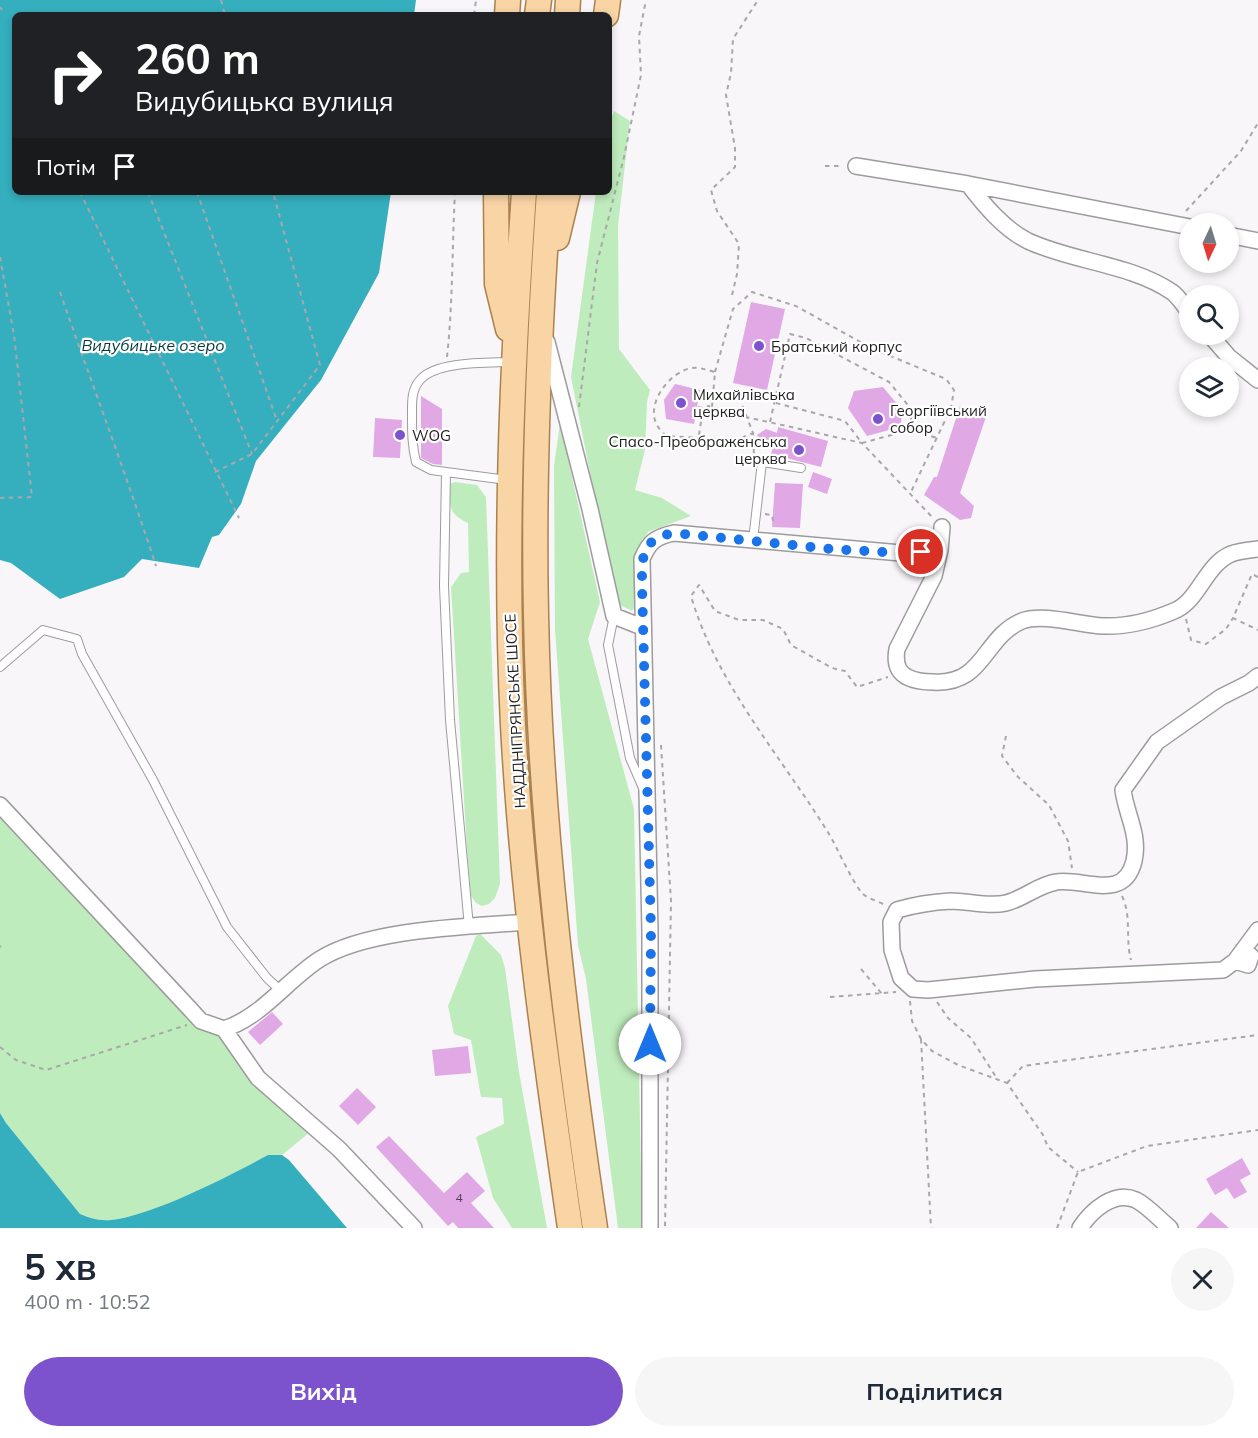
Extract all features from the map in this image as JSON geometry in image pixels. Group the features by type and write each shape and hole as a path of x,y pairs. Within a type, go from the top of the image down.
{"main road":[{"path":"496,195 497,284 514,357"},
{"name":"НАДДНІПРЯНСЬКЕ ШОСЕ","path":"524,195 509,481 513,725 528,922 570,1228"},
{"name":"НАДДНІПРЯНСЬКЕ ШОСЕ","path":"549,195 541,307 535,483 536,617 555,919 595,1228"},
{"path":"541,307 567,195"}],"street":[{"path":"856,166 968,184 1179,225"},
{"path":"968,184 989,211 1026,239 1062,255 1156,283 1174,293 1179,299"},
{"path":"1239,237 1258,241"},
{"path":"541,307 614,616 642,627"},
{"path":"1219,345 1229,357 1258,380"},
{"path":"942,527 934,576 897,650 895,659 901,672 917,681 951,682 958,679 977,668 1005,630 1024,620 1033,618 1081,625 1122,626 1175,611 1185,604 1212,569 1231,555 1258,549"},
{"path":"650,1228 651,931 642,627 642,559 648,544 658,536 674,533 901,553 940,550"},
{"path":"1258,676 1221,697 1157,742 1123,790 1124,803 1136,837 1134,862 1124,878 1117,883 1111,886 1054,882 1005,904 950,901 915,905 897,910 891,922 892,950 901,978 921,990 1035,979 1223,970 1239,956 1258,930"},
{"path":"0,805 201,1021 224,1029 258,1078 339,1149 414,1228"},
{"path":"224,1029 236,1025 254,1013 322,958 357,944 396,935 528,922"},
{"path":"1080,1228 1105,1202 1126,1198 1136,1200 1170,1228"}],"lane":[{"path":"509,481 431,470 416,462 412,448 412,394 419,380 430,372 446,367 514,357"},
{"path":"753,540 762,462 801,468"},
{"path":"446,473 444,586 450,720 469,927"},
{"path":"614,616 609,645 630,758 647,797"},
{"path":"0,667 43,630 77,639 82,654 153,780 227,927 267,978 280,990"}],"path":[{"path":"578,412 597,263 624,157 641,75 639,36 646,0"},
{"path":"732,295 737,274 739,244 717,211 711,190 735,167 735,148 726,95 731,73 733,39 758,0"},
{"path":"1170,224 1207,190 1241,151 1258,123"},
{"path":"825,166 856,166"},
{"path":"81,195 239,518"},
{"path":"149,195 252,454"},
{"path":"198,195 277,420"},
{"path":"215,472 252,454 320,365 274,195"},
{"path":"446,367 453,298 451,259 455,195"},
{"path":"0,257 14,335 32,497 0,498"},
{"path":"60,292 103,416 119,453 156,566"},
{"path":"712,407 715,372 734,309 752,292 796,306 871,348 946,379 954,390 951,408 910,494"},
{"path":"770,422 790,334 806,338 889,382 912,410 910,430"},
{"path":"715,372 693,368 684,370 672,378 657,397 654,409 656,424 666,436 699,436 737,440 753,433"},
{"path":"735,389 753,433 755,460"},
{"path":"775,403 845,422 942,527"},
{"path":"698,407 708,406 747,418 862,443 910,430 937,438"},
{"path":"699,436 705,408"},
{"path":"705,408 707,413 723,416 724,412"},
{"path":"1185,604 1187,631 1191,640 1206,644 1226,629 1252,574 1258,577"},
{"path":"897,910 863,894 828,833 733,689 699,623 691,596 699,585 716,611 739,620 763,620 783,629 791,645 832,668 845,671 857,687 901,672"},
{"path":"1233,618 1258,630"},
{"path":"1006,736 1002,756 1018,777 1049,805 1068,841 1075,883"},
{"path":"661,739 672,901 665,1228"},
{"path":"1117,883 1127,905 1130,923 1127,945 1136,974"},
{"path":"861,969 882,994"},
{"path":"830,997 921,990"},
{"path":"921,990 908,1004 912,1021 921,1040 932,1051 949,1060 1007,1083 1043,1135 1048,1147 1078,1172"},
{"path":"921,990 971,1038 998,1080"},
{"path":"0,1047 16,1060 46,1070 201,1021"},
{"path":"1007,1083 1023,1066 1258,1035"},
{"path":"921,1040 931,1228"},
{"path":"1058,1228 1078,1172 1147,1146 1258,1130"}],"green space":[{"path":"614,111 630,121 618,226 619,349 650,390 647,402 645,450 635,490 662,498 691,516 648,532 636,554 637,604 632,611 616,603 571,377 596,195 612,195 612,117"},
{"path":"560,423 600,602 588,639 634,809 642,1228 618,1228 586,979 578,945 555,629 554,466"},
{"path":"455,482 477,485 486,497 500,884 495,898 489,904 482,906 476,903 471,896 467,849 451,587 461,573 469,572 468,523 456,516 451,508 450,484"},
{"path":"0,805 190,1009 224,1029 258,1078 315,1128 282,1155 268,1155 191,1194 148,1211 111,1220 99,1220 80,1214 0,1113"},
{"path":"480,934 501,955 505,968 519,1072 547,1228 512,1228 493,1198 476,1137 504,1124 502,1098 481,1097 471,1040 454,1034 448,1006 476,936"}],"water":[{"name":"Видубицьке озеро","path":"0,0 416,0 414,12 12,12 12,195 391,195 379,273 321,380 256,461 241,504 219,535 212,537 199,568 142,559 124,577 60,599 11,563 0,560"},
{"path":"0,1113 80,1214 87,1217 111,1220 148,1211 191,1194 268,1155 282,1155 289,1160 347,1228 0,1228"}],"building":[{"name":"Братський корпус","path":"751,302 785,309 767,390 733,383"},
{"name":"Михайлівська церква","path":"675,384 700,390 694,424 666,419 664,400"},
{"name":"Георгіївський собор","path":"883,387 903,411 900,427 867,436 848,408 854,391"},
{"path":"421,396 442,409 442,465 433,464 421,458"},
{"path":"960,406 987,414 960,493 974,506 971,518 960,520 924,495 934,477 937,477"},
{"path":"375,418 402,420 400,458 373,457"},
{"name":"Спасо-Преображенська церква","path":"778,427 828,441 821,467 771,454 773,447 761,446 757,435 766,429 777,433"},
{"path":"813,472 832,479 827,494 808,487"},
{"path":"775,483 803,484 800,528 772,527"},
{"path":"272,1012 283,1024 260,1045 248,1032"},
{"path":"468,1046 471,1073 435,1076 432,1050"},
{"path":"357,1088 376,1107 358,1125 339,1106"},
{"path":"389,1136 444,1193 467,1172 485,1191 471,1203 494,1228 458,1228 453,1222 448,1226 376,1147"},
{"path":"1242,1158 1251,1174 1240,1180 1247,1192 1234,1199 1227,1188 1215,1195 1206,1179"},
{"path":"1211,1212 1229,1228 1196,1228"}],"place":[{"name":"Братський корпус","path":"759,346"},
{"name":"Михайлівська церква","path":"681,403"},
{"name":"Георгіївський собор","path":"878,419"},
{"name":"WOG","path":"400,435"},
{"name":"Спасо-Преображенська церква","path":"799,450"}],"route":[{"path":"650,1044 651,931 642,627 642,559 648,544 658,536 674,533 831,549 921,552"}]}
